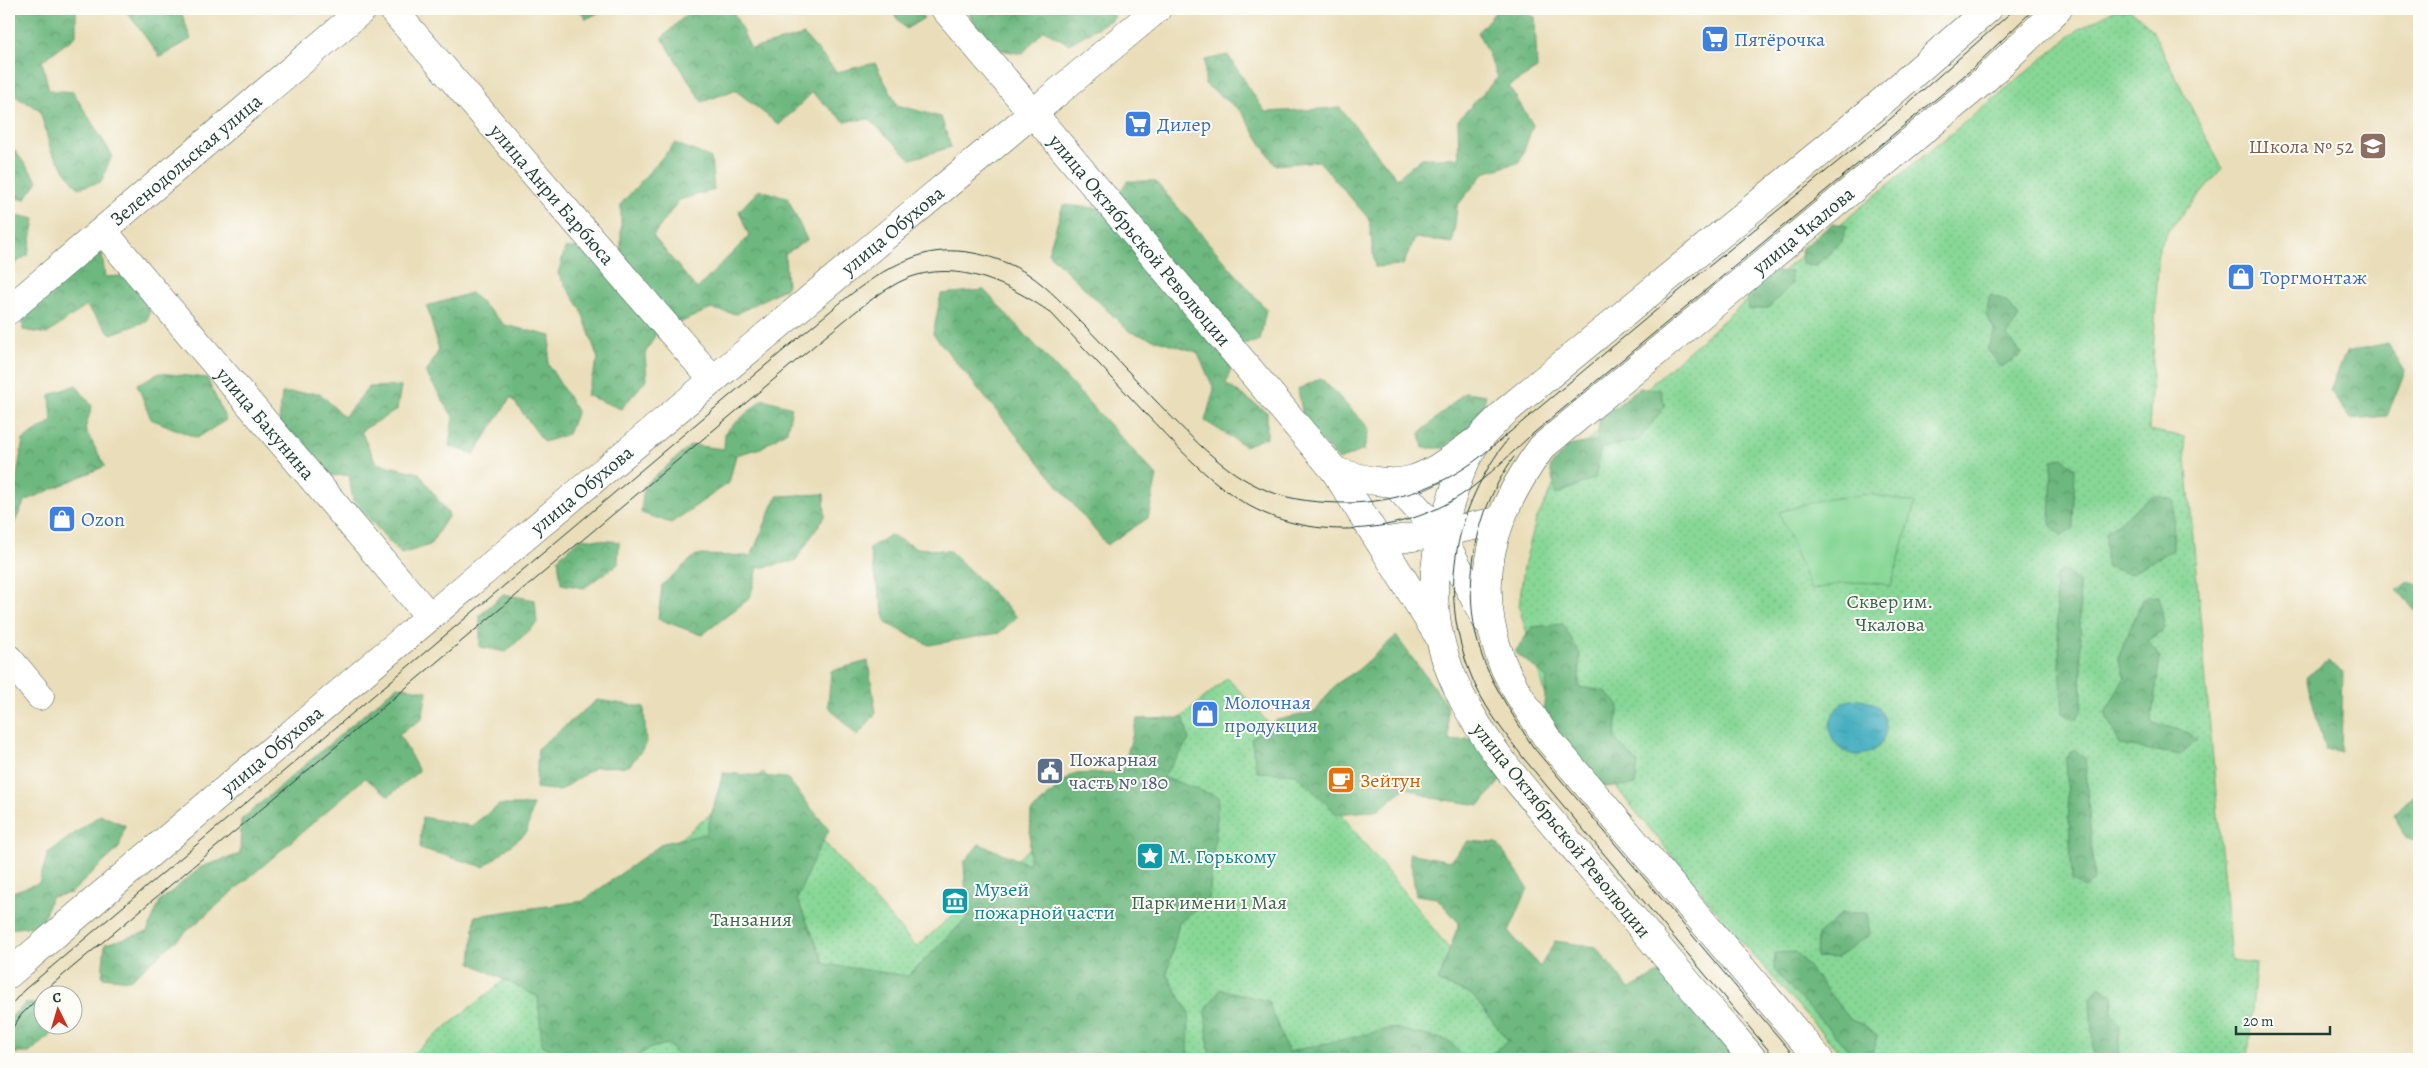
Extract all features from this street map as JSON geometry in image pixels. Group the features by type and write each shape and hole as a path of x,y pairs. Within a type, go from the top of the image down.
{"street":[{"name":"Зеленодольская улица","path":"9,310 363,9"},
{"name":"улица Анри Барбюса","path":"392,9 713,380"},
{"name":"улица Октябрьской Революции","path":"945,9 1335,470 1438,635"},
{"name":"улица Обухова","path":"9,974 302,727 429,616 1157,9"},
{"name":"улица Октябрьской Революции","path":"1753,1059 1510,772 1472,720 1452,678 1438,635 1433,584 1440,534 1462,471 1479,439 1507,410 1877,106 1988,9"},
{"name":"улица Чкалова","path":"1498,521 1521,476 1542,447 1983,81 2058,9"},
{"name":"улица Бакунина","path":"103,231 429,616"},
{"path":"1335,470 1370,482 1394,483 1414,480 1439,468 1479,439"},
{"path":"1394,483 1440,534 1493,632 1503,663 1547,738 1819,1059"},
{"path":"1380,542 1440,534 1498,521 1488,573 1493,632"},
{"path":"9,659 40,696"}],"green space":[{"path":"18,9 76,9 76,36 42,61 49,90 73,92 112,155 101,182 78,188 51,151 40,110 11,94 9,90 9,13"},
{"path":"125,9 180,9 191,39 160,57"},
{"path":"579,9 606,9 586,19"},
{"path":"692,9 732,9 751,49 804,35 837,72 875,63 897,105 941,117 951,147 911,159 869,119 844,121 812,93 779,125 735,90 702,102 662,38"},
{"path":"889,9 916,9 924,18 906,29"},
{"path":"968,9 1115,9 1114,18 1069,44 1044,30 1022,54 981,46"},
{"path":"1498,9 1517,9 1535,17 1537,69 1509,86 1533,125 1520,162 1484,173 1457,206 1453,243 1415,238 1403,265 1375,267 1369,219 1319,161 1275,165 1241,111 1205,84 1205,60 1228,55 1265,112 1340,108 1397,178 1422,158 1459,158 1458,120 1498,77 1478,32"},
{"name":"Сквер им. Чкалова","path":"2114,10 2131,10 2151,28 2222,168 2169,230 2159,247 2149,430 2184,437 2231,960 2256,963 2248,1059 1845,1059 1745,946 1576,738 1543,689 1519,607 1524,566 1536,520 1556,480 1585,443 1735,310 2079,29"},
{"path":"9,138 11,146 38,181 25,199 9,198"},
{"path":"675,143 711,158 714,190 679,200 653,236 697,289 749,236 739,211 759,190 787,197 807,240 785,254 787,287 737,314 710,309 677,324 621,258 621,204"},
{"path":"1127,181 1155,181 1266,309 1260,341 1238,345 1226,384 1267,412 1267,437 1245,446 1205,421 1214,389 1197,352 1130,332 1048,253 1063,205 1109,209"},
{"path":"9,213 35,219 28,255 9,267"},
{"path":"1833,223 1847,226 1842,241 1816,266 1802,264 1801,249"},
{"path":"592,247 659,328 645,354 647,379 621,409 586,395 598,359 581,309 558,274 565,248"},
{"path":"102,253 105,277 134,275 153,297 147,321 111,334 86,306 47,334 23,330 23,311 82,255"},
{"path":"1775,271 1791,272 1791,285 1768,308 1748,310 1746,292"},
{"path":"984,290 1157,476 1148,518 1107,545 933,334 941,294"},
{"path":"471,293 505,325 551,336 548,364 577,411 568,434 544,442 511,397 474,454 449,446 453,417 426,373 439,350 427,306"},
{"path":"1990,295 2005,300 2019,317 2007,336 2022,354 2001,367 1987,349 1995,331 1986,315"},
{"path":"2387,343 2405,371 2387,416 2351,419 2330,390 2346,352"},
{"path":"160,373 207,378 226,420 197,438 151,419 137,384"},
{"path":"1321,378 1369,428 1364,450 1339,460 1304,423 1298,389"},
{"path":"76,385 92,406 85,429 105,466 25,501 9,534 9,500 13,498 23,440 52,421 50,395"},
{"path":"401,386 397,410 361,431 376,463 419,473 449,515 430,545 401,554 353,501 349,475 325,476 279,423 282,393 320,393 344,417 369,387"},
{"path":"1639,388 1660,390 1665,406 1639,440 1601,448 1595,478 1556,495 1550,467 1568,446 1597,441 1599,420"},
{"path":"1465,392 1486,395 1480,418 1444,448 1423,448 1420,433"},
{"path":"763,399 792,407 787,431 761,448 736,455 729,483 671,523 641,513 644,486 691,445 724,449 725,432"},
{"path":"2063,458 2075,468 2073,529 2062,536 2050,525 2052,460"},
{"path":"824,494 825,516 795,561 758,568 750,598 702,635 658,619 662,585 696,555 751,556 777,496"},
{"path":"1870,494 1915,503 1891,586 1861,582 1831,585 1811,590 1779,512 1820,500"},
{"path":"2155,495 2174,500 2173,550 2129,574 2106,566 2106,532"},
{"path":"890,535 917,548 950,551 1017,617 999,633 929,645 886,623 869,548"},
{"path":"581,538 619,542 618,564 584,588 561,584 558,558"},
{"path":"2063,569 2079,582 2082,708 2076,720 2063,713 2055,579"},
{"path":"2408,582 2419,585 2419,614 2397,590"},
{"path":"503,594 535,600 537,623 506,652 480,647 480,615"},
{"path":"2159,596 2165,629 2148,641 2160,658 2151,722 2189,733 2197,740 2181,755 2120,745 2105,713 2125,677 2118,657 2144,597"},
{"path":"1563,624 1580,654 1579,687 1605,691 1619,705 1615,739 1638,763 1635,785 1603,787 1543,713 1547,678 1515,652 1532,627"},
{"path":"1396,636 1447,705 1449,741 1485,737 1510,769 1480,805 1432,798 1406,787 1379,810 1337,814 1296,774 1257,772 1251,738 1277,720 1315,712 1336,684 1358,670"},
{"path":"868,661 876,713 857,736 828,706 831,671"},
{"path":"2327,661 2343,672 2341,751 2325,750 2306,677"},
{"name":"Парк имени 1 Мая","path":"1227,678 1254,706 1538,1059 406,1059 763,772 916,947"},
{"path":"397,686 427,691 422,719 399,734 419,771 389,796 365,778 130,980 102,977 105,944 147,932 160,901 201,867 240,854 241,820"},
{"path":"597,700 644,707 646,745 629,766 595,767 560,791 536,788 538,748"},
{"name":"Танзания","path":"1184,718 1189,740 1163,777 1219,797 1209,899 1179,923 1167,974 1189,1013 1188,1059 680,1059 668,1044 651,1048 632,1059 570,1059 542,1045 538,997 471,963 475,916 583,901 663,843 706,834 723,773 787,778 829,830 813,860 797,899 825,964 908,976 967,918 964,862 979,844 1029,864 1031,812 1072,774 1122,772 1137,719"},
{"path":"2074,749 2085,758 2094,881 2084,888 2072,880 2066,759"},
{"path":"2419,794 2419,842 2406,838 2393,814"},
{"path":"499,805 533,805 527,832 484,867 420,848 422,817 471,826"},
{"path":"100,815 125,825 119,848 71,893 51,897 41,925 9,929 9,893 39,883 48,853"},
{"path":"1468,841 1497,843 1528,888 1509,932 1540,967 1555,941 1596,947 1629,989 1661,972 1690,987 1747,1059 1485,1059 1508,1041 1472,995 1438,982 1459,923 1437,898 1416,895 1409,853 1450,861"},
{"path":"1843,913 1867,913 1870,934 1836,958 1816,957 1817,935"},
{"path":"1796,952 1851,1020 1864,1025 1877,1036 1872,1054 1853,1055 1774,970 1775,953"},
{"path":"2099,986 2114,996 2111,1013 2120,1025 2119,1058 2100,1059 2093,1053 2090,998"},
{"path":"1220,989 1268,1001 1288,1052 1393,1028 1449,1041 1467,1059 1377,1059 1334,1052 1310,1059 1210,1059 1205,1012"},
{"path":"26,1003 32,1004 32,1036 49,1036 29,1053 9,1053 9,1019"}],"water":[{"path":"1852,699 1864,699 1878,707 1886,721 1884,738 1878,747 1864,755 1852,755 1842,750 1835,743 1830,733 1830,721 1835,711 1842,704"}],"tram line":[{"path":"9,1007 24,990 804,333 860,288 890,268 924,254 951,251 991,257 1017,268 1051,292 1192,438 1234,473 1266,490 1296,499 1349,503 1384,500 1418,491 1450,477 1480,457 1702,272 1889,120 2015,9"},
{"path":"9,1033 21,1015 49,987 815,345 864,305 894,285 914,276 935,272 955,272 996,282 1034,302 1051,313 1200,469 1225,490 1262,512 1288,522 1316,527 1344,529 1372,527 1399,522 1425,514 1450,502 1482,480 1529,437 1972,69 2034,9"},
{"path":"1508,439 1490,465 1475,492 1464,521 1457,550 1454,579 1455,609 1460,640 1474,682 1494,717 1525,760 1776,1059"},
{"path":"1514,457 1499,480 1487,506 1473,561 1471,589 1473,617 1478,645 1488,671 1533,747 1797,1059"}],"place":[{"name":"Пятёрочка","path":"1715,39"},
{"name":"Дилер","path":"1138,124"},
{"name":"Школа № 52","path":"2373,146"},
{"name":"Торгмонтаж","path":"2241,277"},
{"name":"Ozon","path":"62,519"},
{"name":"Молочная продукция","path":"1205,714"},
{"name":"Пожарная часть № 180","path":"1050,771"},
{"name":"Зейтун","path":"1341,780"},
{"name":"М. Горькому","path":"1150,856"},
{"name":"Музей пожарной части","path":"955,901"}]}
